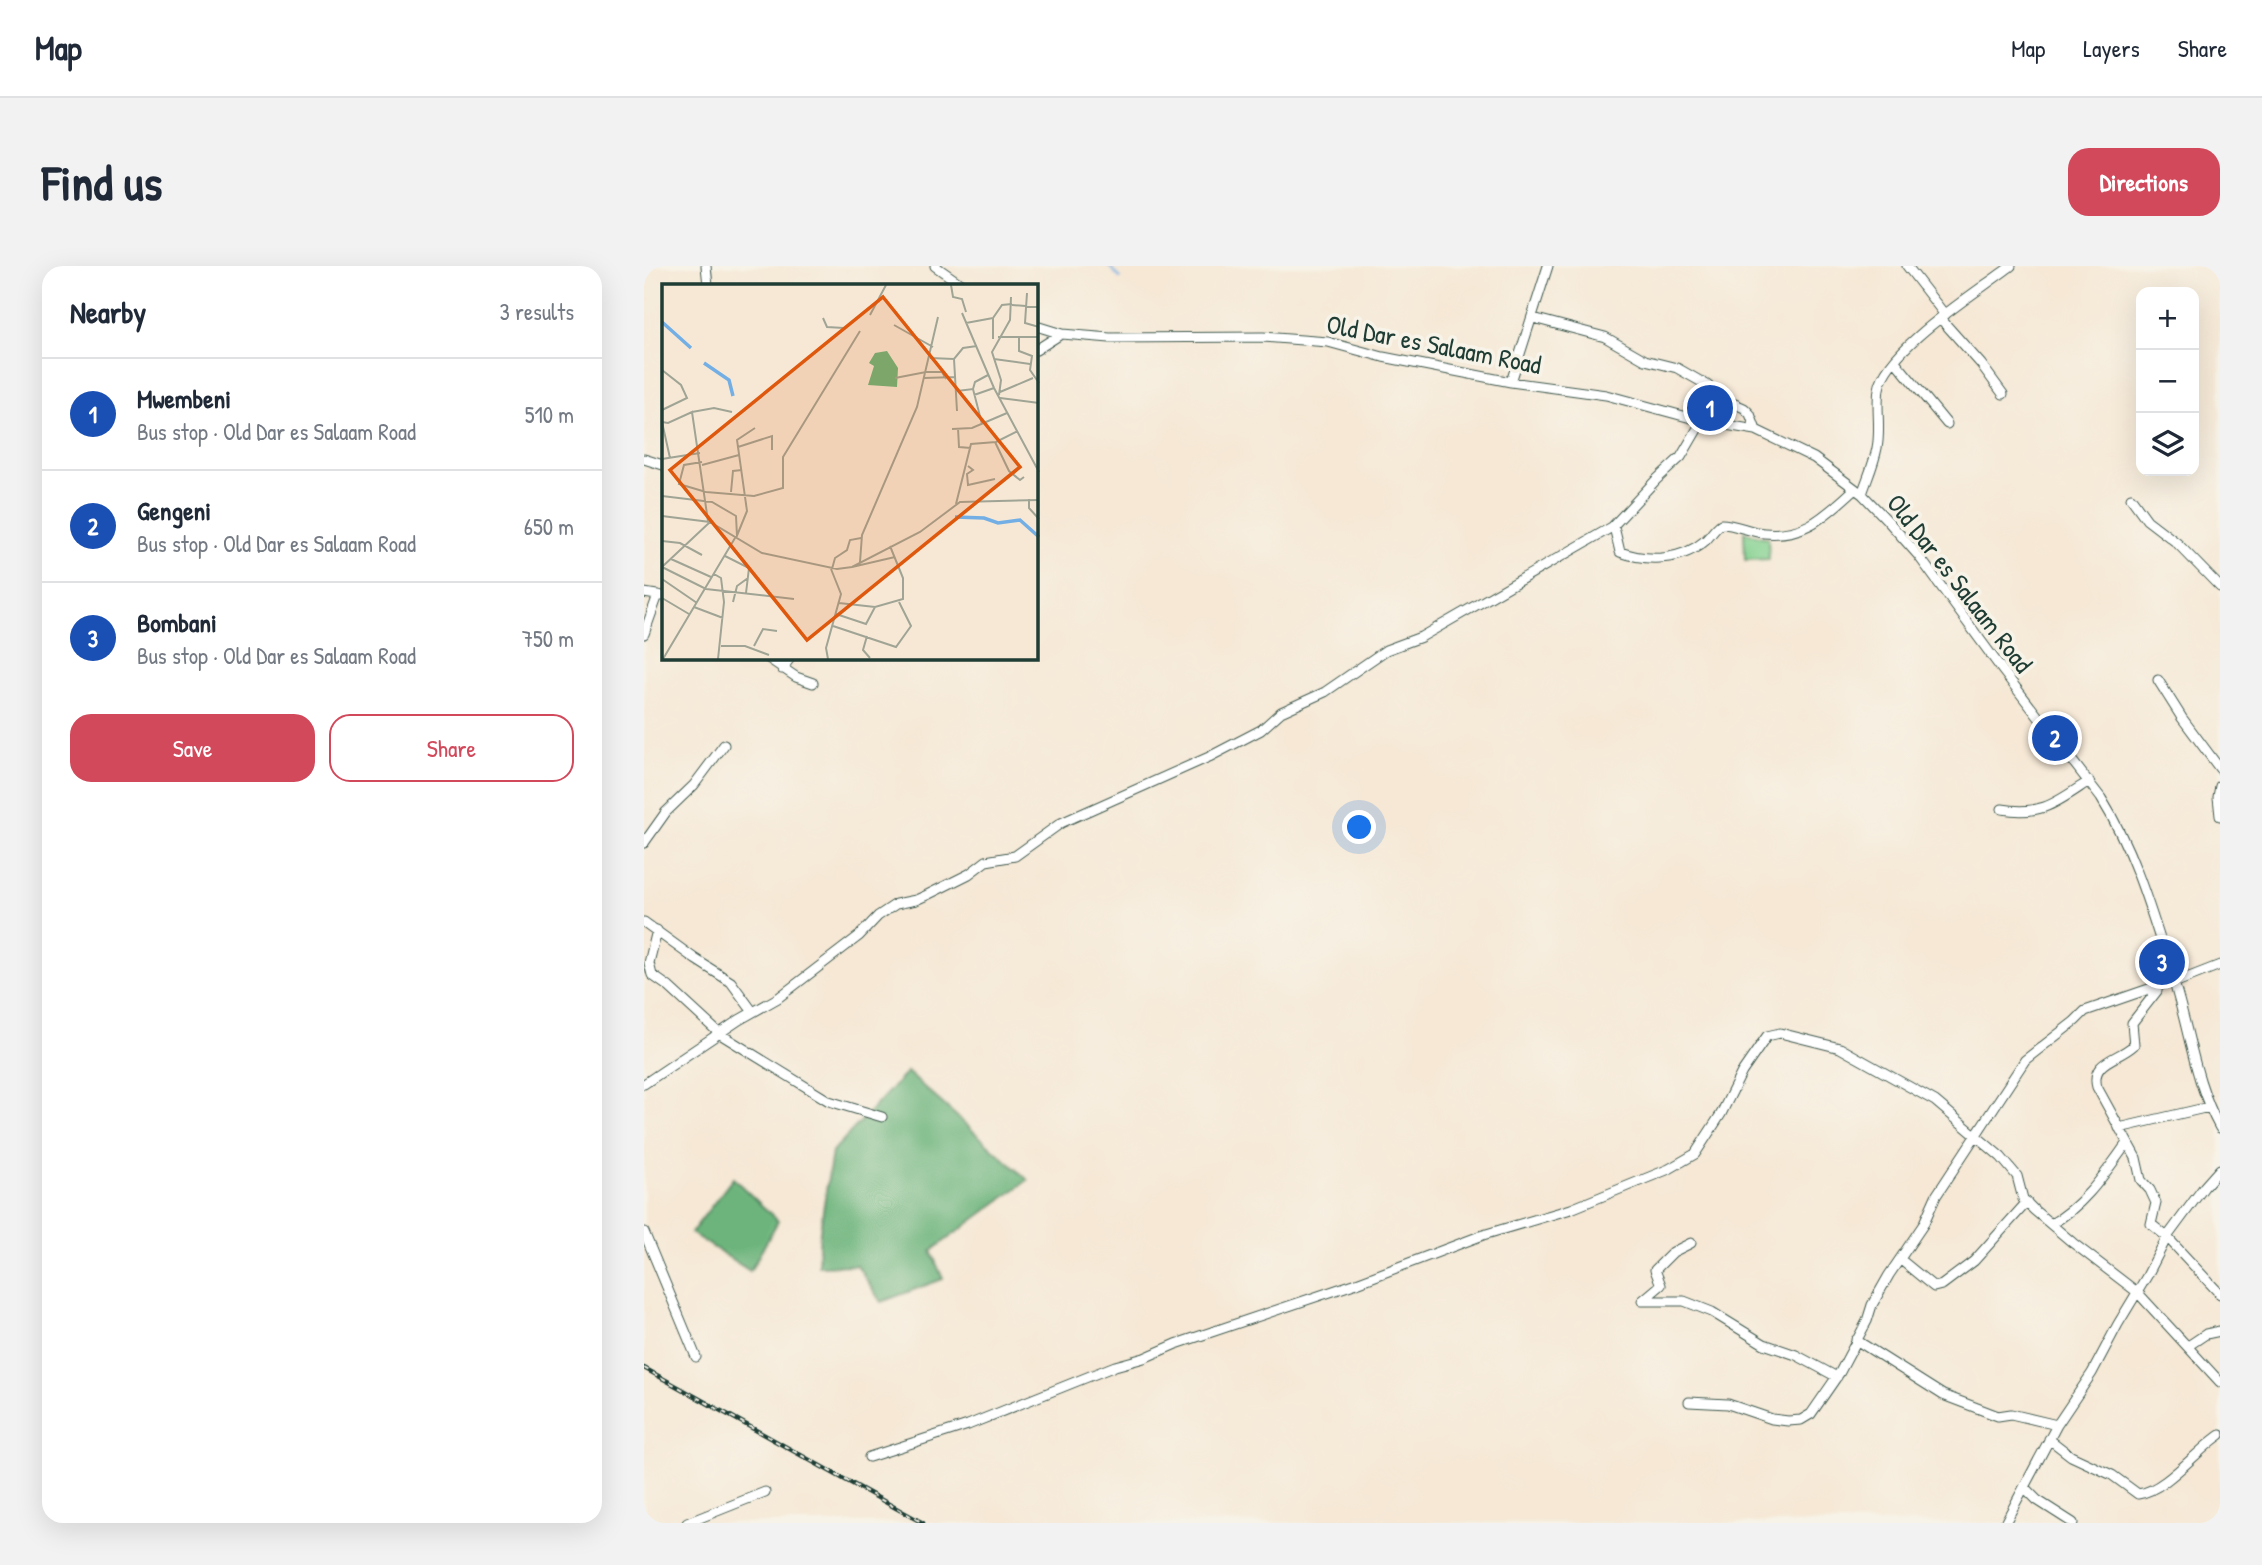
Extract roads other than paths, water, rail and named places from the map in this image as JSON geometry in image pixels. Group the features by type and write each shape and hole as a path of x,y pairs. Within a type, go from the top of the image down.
{"street":[{"path":"706,266 708,284"},
{"path":"935,266 961,284"},
{"path":"1511,382 1548,266"},
{"path":"1907,266 2003,394"},
{"path":"1992,266 2000,275"},
{"path":"1612,527 1620,552 1640,558 1669,557 1686,552 1721,524 1731,524 1761,533 1782,533 1801,530 1814,524 1858,492 1877,447 1879,388 1904,349 2011,266"},
{"path":"1533,318 1605,337 1645,360 1677,368 1707,384 1726,400 1744,408 1751,414 1756,430"},
{"name":"Old Dar es Salaam Road","path":"1038,327 1062,334 1110,338 1263,337 1328,342 1383,357 1511,382 1606,395 1702,421 1756,430 1814,458 1858,492 1918,555 2113,816 2132,854 2173,982 2208,1107 2220,1128"},
{"path":"1038,349 1062,334"},
{"path":"1895,361 1947,424"},
{"path":"646,1078 778,998 896,904 927,895 969,874 986,861 1016,856 1060,823 1209,757 1261,730 1281,712 1325,692 1386,650 1421,637 1612,527 1681,457 1702,421"},
{"path":"644,459 662,465"},
{"path":"2132,498 2147,520 2177,543 2220,587"},
{"path":"644,593 660,596 644,634"},
{"path":"771,660 782,669 813,683"},
{"path":"782,669 789,660"},
{"path":"2158,680 2220,769"},
{"path":"645,837 708,768 723,745"},
{"path":"2002,809 2035,811 2061,800 2089,782"},
{"path":"2220,786 2220,816"},
{"path":"644,922 701,964 732,982 753,1012"},
{"path":"657,930 649,963 652,975 720,1034 829,1101 882,1117"},
{"path":"1689,1402 1728,1404 1772,1419 1801,1420 1811,1414 1837,1377 1889,1275 1923,1224 1936,1196 2025,1060 2085,1011 2220,965"},
{"path":"2158,984 2157,991 2132,1023 2133,1045 2126,1052 2105,1063 2094,1077 2136,1158 2141,1180 2150,1190 2155,1203 2151,1224 2167,1237 2220,1294"},
{"path":"869,1457 968,1425 1115,1366 1354,1284 1483,1235 1571,1209 1669,1169 1695,1154 1721,1114 1742,1072 1767,1036 1780,1033 1840,1048 1935,1101 2001,1157 2017,1176 2020,1191 2027,1202 2138,1293 2220,1382"},
{"path":"2119,1128 2208,1107"},
{"path":"2051,1224 2062,1218 2097,1185 2127,1143"},
{"path":"2006,1523 2049,1439 2092,1373 2167,1237 2204,1186 2220,1169"},
{"path":"1900,1260 1934,1287 1941,1285 1974,1261 2027,1202"},
{"path":"644,1232 696,1357"},
{"path":"1691,1243 1673,1252 1655,1270 1661,1285 1642,1301 1684,1301 1712,1312 1764,1344 1796,1355 1837,1377"},
{"path":"2188,1346 2206,1334 2220,1331"},
{"path":"1856,1340 1943,1395 1998,1416 2011,1414 2057,1425"},
{"path":"2049,1439 2071,1456 2112,1475 2138,1494 2146,1493 2157,1486 2220,1434"},
{"path":"2024,1487 2037,1500 2073,1523"},
{"path":"687,1523 765,1492"}],"waterway":[{"path":"1109,266 1120,278"}],"railway":[{"path":"644,1368 923,1523"}],"place":[{"name":"Mwembeni","path":"1710,408"},
{"name":"Gengeni","path":"2055,738"},
{"name":"Bombani","path":"2162,962"}]}
